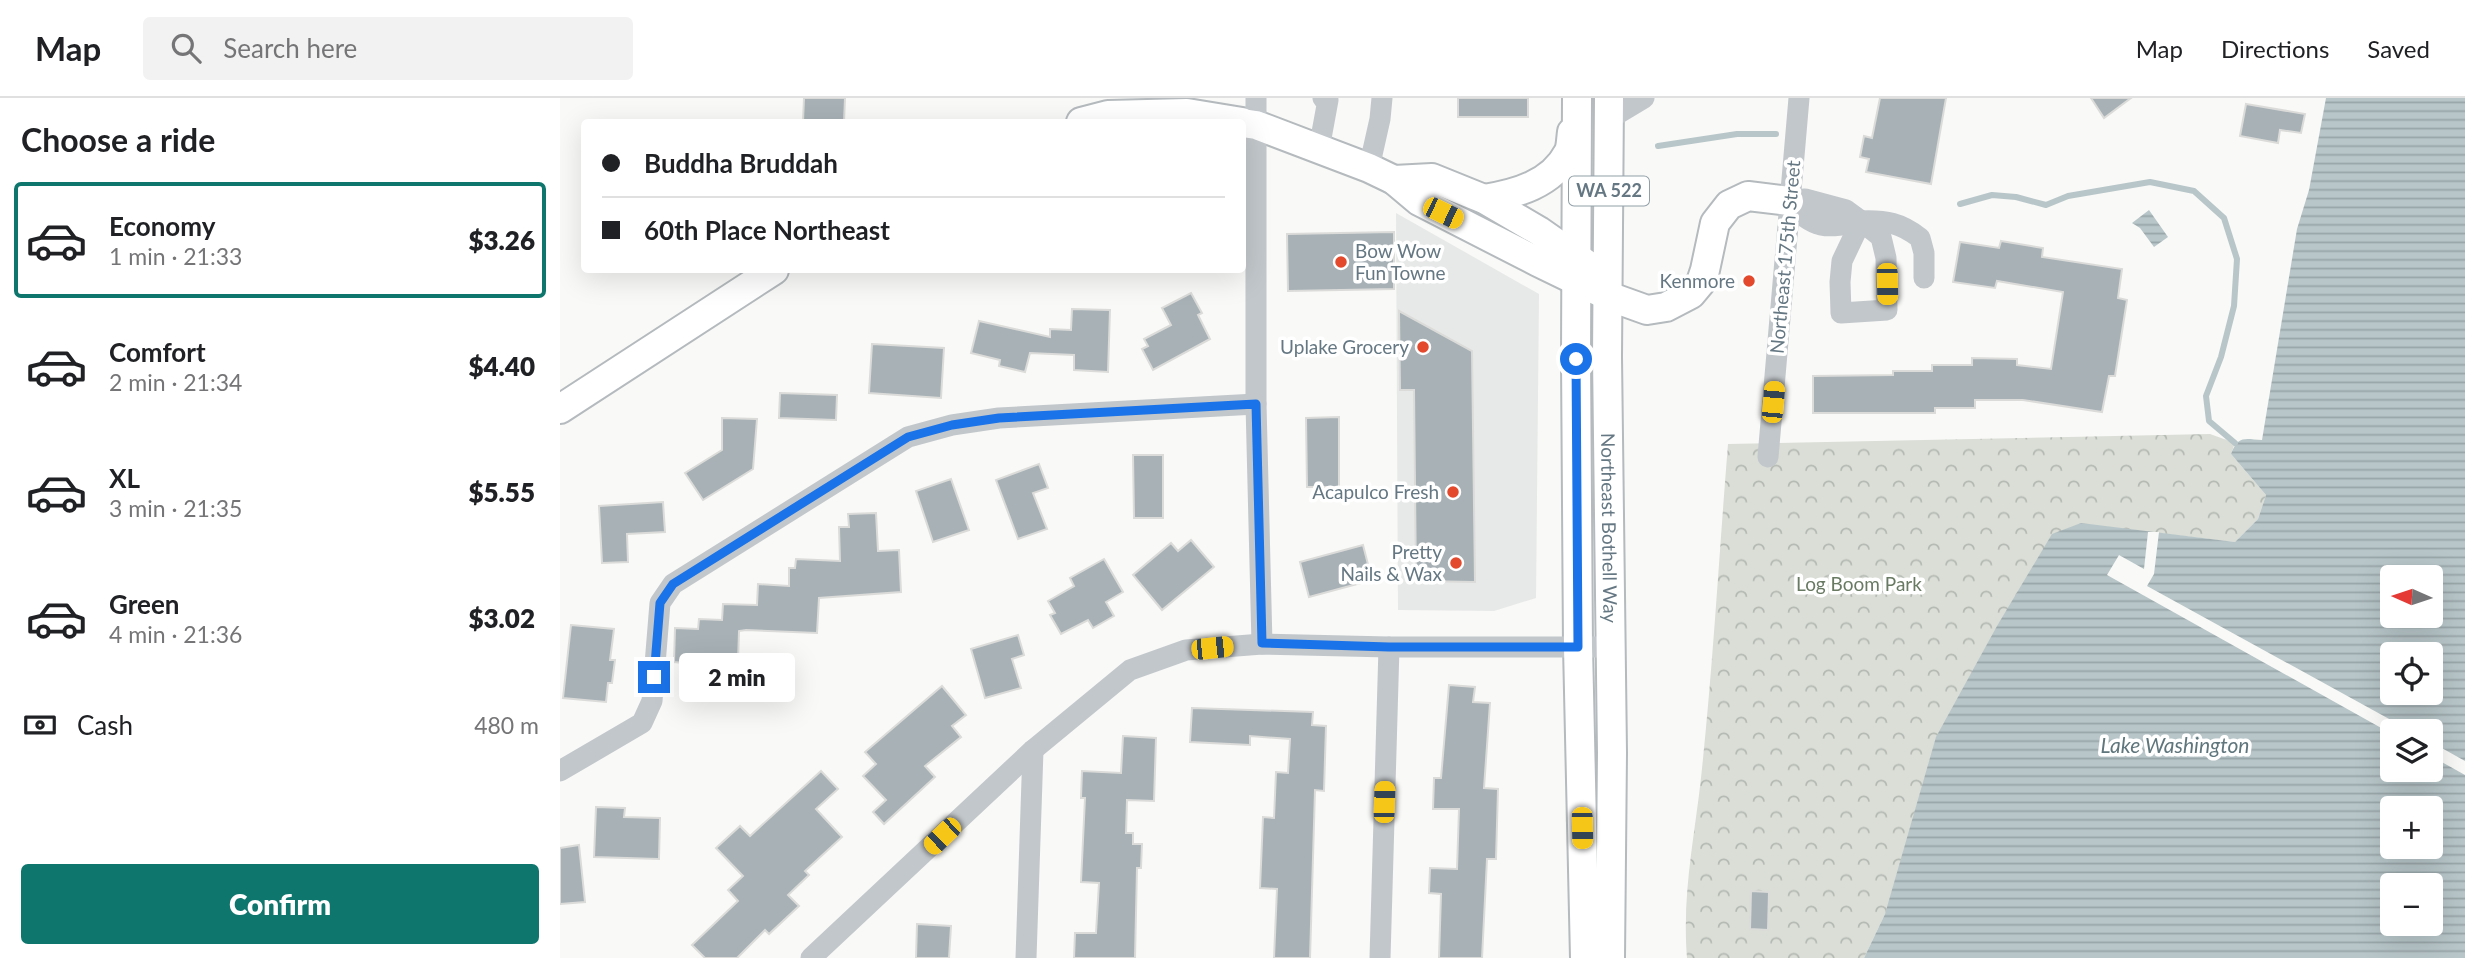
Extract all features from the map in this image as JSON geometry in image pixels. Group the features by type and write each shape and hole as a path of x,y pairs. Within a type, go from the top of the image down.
{"main road":[{"path":"1484,199 1522,191 1555,170 1569,152 1577,98"},
{"name":"Northeast Bothell Way","path":"1577,98 1578,647 1585,958"},
{"name":"Northeast Bothell Way","path":"1609,108 1607,357 1612,753 1610,958"},
{"path":"1094,119 1108,116 1187,113 1249,117 1394,180 1419,201 1578,269"},
{"path":"1394,180 1432,178 1484,199 1609,290 1650,309 1680,302 1701,282 1715,223 1729,205 1748,197 1789,201"},
{"path":"560,409 769,273"}],"street":[{"path":"1319,149 1328,100 1323,98"},
{"path":"1369,168 1382,98"},
{"path":"1609,108 1644,98"},
{"name":"Northeast 175th Street","path":"1768,457 1799,98"},
{"path":"1249,117 1262,643"},
{"path":"1789,201 1802,218 1819,224 1835,227 1861,221 1877,221 1905,226 1920,237 1924,253 1924,278"},
{"path":"560,771 642,723 652,701 660,603 673,584 908,437 952,425 999,418 1256,404"},
{"path":"811,958 1033,750 1130,670 1186,650 1262,643 1389,647 1610,647"},
{"path":"1380,958 1389,647"},
{"path":"1026,958 1033,750"}],"shaded area":[{"path":"1396,213 1539,294 1536,598 1494,611 1398,610"}],"green space":[{"name":"Log Boom Park","path":"2210,434 2235,443 2231,454 2266,495 2258,519 2235,542 2148,532 1885,914 1864,958 1687,958 1687,890 1705,736 1728,444"}],"water":[{"name":"Lake Washington","path":"2326,98 2465,98 2465,958 1864,958 1885,914 1936,737 1997,626 2052,534 2081,523 2235,542 2258,519 2266,495 2231,454 2239,441 2262,440 2297,229 2309,190"},
{"path":"2149,210 2168,237 2154,247 2140,228 2132,223"}],"pier":[{"path":"2148,532 2159,532 2154,574 2147,586 2389,719 2380,719 2380,727 2107,575 2119,555 2144,569"},
{"path":"2443,749 2465,761 2465,775 2443,763"}],"building":[{"path":"804,98 845,98 844,119 803,119"},
{"path":"1458,98 1528,98 1528,117 1458,117"},
{"path":"1880,98 1946,98 1931,184 1866,172 1869,159 1860,157 1864,136 1872,138"},
{"path":"2091,98 2131,98 2104,118"},
{"path":"2246,104 2305,114 2301,133 2280,130 2278,143 2240,136"},
{"name":"Bow Wow Fun Towne","path":"1394,232 1394,289 1288,291 1287,234"},
{"path":"2001,241 2043,248 2042,257 2122,269 2118,298 2127,300 2115,376 2109,376 2102,412 2023,400 1975,400 1975,408 1935,408 1935,413 1813,413 1813,376 1893,375 1893,371 1932,371 1932,365 1972,365 1972,358 2017,359 2017,365 2051,369 2063,292 1997,281 1995,288 1953,282 1960,242 1999,248"},
{"path":"1191,293 1202,313 1198,315 1210,339 1153,370 1142,349 1148,346 1144,339 1171,325 1162,308"},
{"path":"1072,309 1110,310 1108,372 1074,370 1074,355 1030,353 1025,372 999,366 1000,360 971,353 979,321 1050,337 1050,329 1071,330"},
{"path":"1399,311 1472,351 1475,582 1416,581 1414,390 1400,390"},
{"path":"872,344 944,348 941,398 869,393"},
{"path":"780,393 837,395 836,420 779,418"},
{"path":"1339,417 1339,487 1307,487 1306,418"},
{"path":"722,418 757,419 753,469 703,500 685,473 722,450"},
{"path":"1133,455 1163,455 1163,518 1134,518"},
{"path":"1039,464 1048,488 1033,493 1047,529 1018,539 996,480"},
{"path":"951,479 969,530 933,542 916,491"},
{"path":"663,502 665,532 627,534 628,562 602,563 599,506"},
{"path":"876,513 878,551 899,550 901,592 819,598 817,633 739,631 738,661 695,659 695,664 674,662 675,628 698,629 699,619 722,620 723,604 757,605 758,584 789,586 789,568 795,568 796,559 840,561 839,527 849,527 848,514"},
{"path":"1191,540 1214,567 1162,610 1133,575 1171,543 1178,551"},
{"path":"1363,545 1372,580 1309,597 1300,562"},
{"path":"1104,559 1123,592 1106,602 1114,616 1093,628 1088,620 1061,634 1050,615 1055,613 1048,601 1074,586 1070,578"},
{"path":"571,625 614,629 610,660 615,660 606,702 563,698"},
{"path":"1018,635 1024,655 1012,659 1021,688 985,698 971,649"},
{"path":"1449,685 1475,687 1473,702 1490,703 1484,788 1498,789 1496,859 1487,859 1482,958 1439,958 1441,894 1429,893 1430,868 1457,869 1459,809 1433,809 1434,778 1441,778"},
{"path":"942,686 966,715 952,726 961,737 925,766 935,777 884,824 873,812 886,800 863,776 876,764 865,752"},
{"path":"1192,708 1313,712 1312,725 1326,726 1324,791 1315,790 1310,958 1274,958 1277,889 1260,888 1263,817 1274,818 1276,772 1288,773 1290,739 1250,736 1250,745 1190,742"},
{"path":"1123,736 1156,738 1154,801 1127,800 1126,833 1133,833 1133,844 1142,844 1141,868 1137,868 1135,958 1074,958 1075,933 1096,933 1099,883 1081,882 1085,798 1081,798 1082,771 1121,773"},
{"path":"821,771 838,789 816,809 842,837 805,871 809,875 788,895 799,906 769,934 765,930 737,958 705,958 692,945 738,901 728,890 743,876 716,848 740,826 750,836"},
{"path":"596,807 625,808 624,817 660,818 659,859 594,857"},
{"path":"579,845 585,902 560,904 560,848"},
{"path":"1751,891 1769,892 1768,930 1750,929"},
{"path":"917,924 951,926 949,958 916,958"}],"waterway":[{"path":"1658,146 1737,134 1776,134"},
{"path":"1960,204 1992,195 2016,197 2046,205 2068,196 2150,182 2194,191 2224,218 2237,259 2234,306 2221,357 2206,396 2209,421 2235,443"}],"place":[{"name":"Bow Wow Fun Towne","path":"1341,262"},
{"name":"Kenmore","path":"1749,281"},
{"name":"Uplake Grocery","path":"1423,347"},
{"name":"Acapulco Fresh","path":"1453,492"},
{"name":"Pretty Nails & Wax","path":"1456,563"}],"route":[{"path":"654,677 660,603 673,584 908,437 952,425 999,418 1256,404 1262,643 1389,647 1578,647 1576,359"}]}
